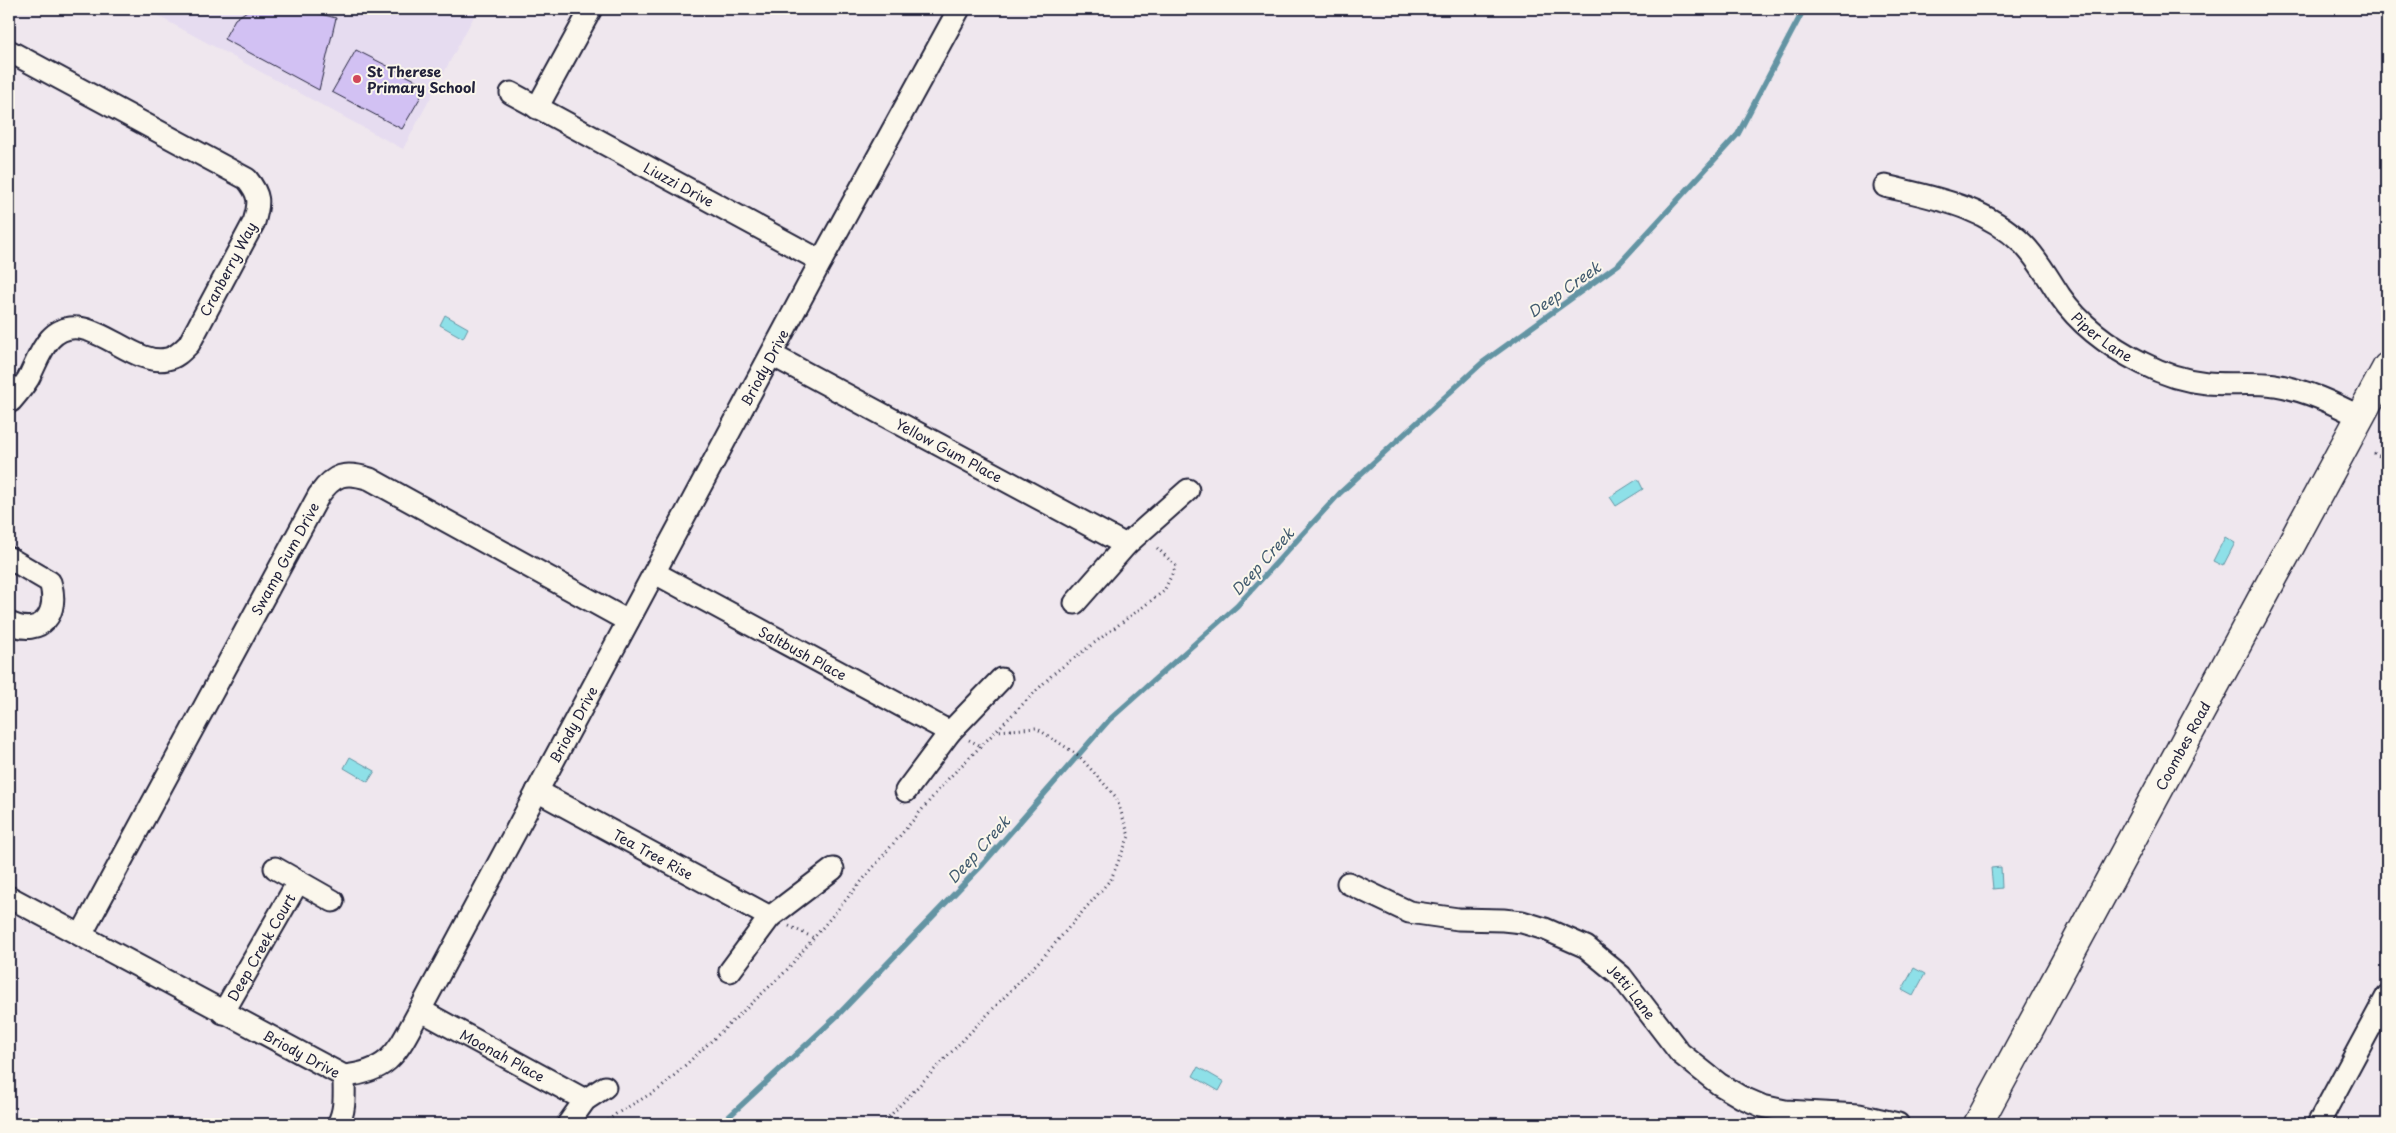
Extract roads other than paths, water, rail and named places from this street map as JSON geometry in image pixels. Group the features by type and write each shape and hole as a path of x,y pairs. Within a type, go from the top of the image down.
{"street":[{"path":"537,108 590,9"},
{"name":"Briody Drive","path":"9,897 344,1076 362,1074 380,1067 391,1058 420,1010 821,261 959,9"},
{"name":"Cranberry Way","path":"9,51 247,179 257,191 258,207 254,222 189,344 179,354 168,359 157,360 144,356 90,330 75,326 51,338 27,380 11,401"},
{"name":"Liuzzi Drive","path":"511,94 821,261"},
{"name":"Piper Lane","path":"1885,186 1955,203 1990,219 2027,249 2066,304 2086,325 2102,339 2142,364 2165,373 2206,383 2273,385 2296,389 2320,397 2360,416"},
{"name":"Yellow Gum Place","path":"772,355 1133,539"},
{"name":"Coombes Road","path":"1978,1124 2387,367"},
{"name":"Swamp Gum Drive","path":"81,935 319,496 336,477 356,474 370,479 628,621"},
{"path":"1075,603 1133,539 1188,490"},
{"path":"9,558 50,582 54,596 52,611 43,623 32,628 18,628 9,623"},
{"name":"Saltbush Place","path":"655,573 950,732"},
{"path":"906,791 950,732 1001,679"},
{"name":"Tea Tree Rise","path":"537,791 770,917"},
{"name":"Deep Creek Court","path":"275,868 332,901"},
{"path":"730,971 770,917 833,869"},
{"name":"Deep Creek Court","path":"223,1013 298,882"},
{"name":"Jetti Lane","path":"1348,883 1410,912 1458,919 1522,922 1545,929 1586,947 1621,976 1680,1053 1718,1084 1741,1097 1762,1106 1785,1111 1859,1115 1898,1124"},
{"path":"2318,1124 2387,996"},
{"name":"Moonah Place","path":"420,1010 585,1100"},
{"path":"338,1124 342,1117 344,1076"},
{"path":"568,1124 585,1100 605,1086"}],"water":[{"path":"445,315 468,328 463,338 440,325"},
{"path":"1638,479 1643,489 1616,506 1610,497"},
{"path":"2225,537 2235,543 2223,566 2213,561"},
{"path":"350,757 375,771 368,782 344,768"},
{"path":"2001,867 2002,888 1993,889 1991,868"},
{"path":"1914,968 1925,974 1913,996 1902,990"},
{"path":"1198,1067 1224,1082 1219,1091 1193,1076"}],"waterway":[{"name":"Deep Creek","path":"721,1124 836,1017 983,864 1109,720 1237,606 1340,493 1482,363 1619,264 1738,134 1804,9"}],"place":[{"name":"St Therese Primary School","path":"357,79"}]}
